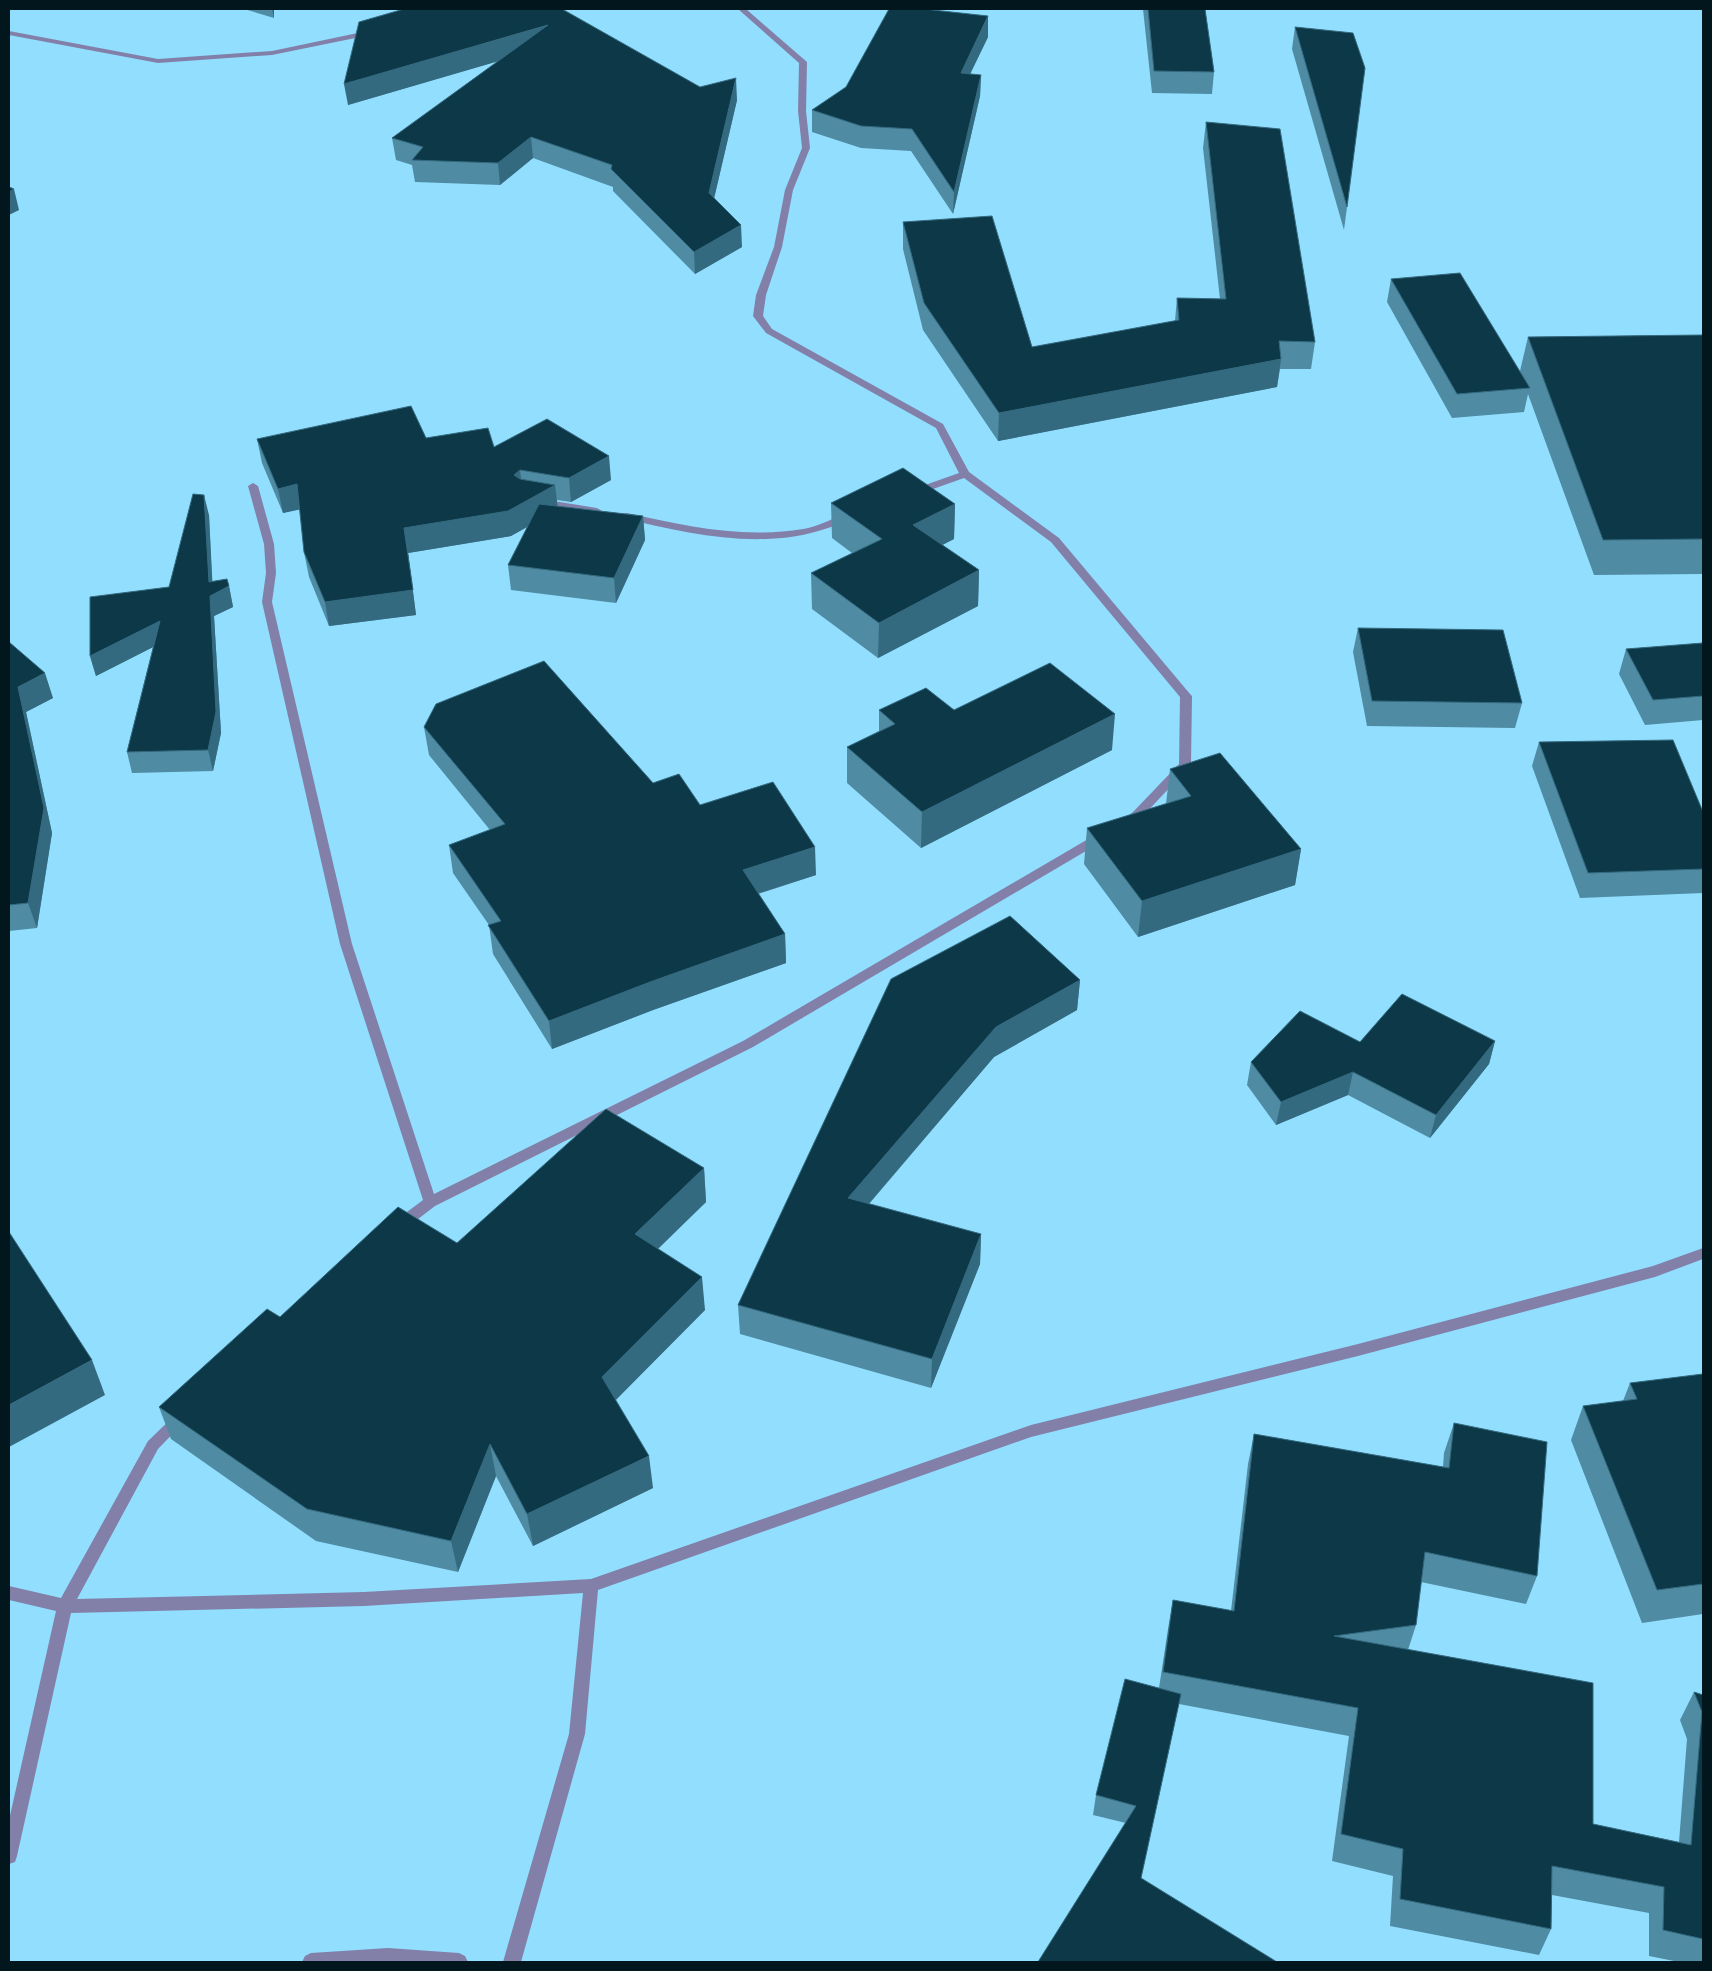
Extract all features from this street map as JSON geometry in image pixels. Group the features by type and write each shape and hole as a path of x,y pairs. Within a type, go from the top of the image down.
{"street":[{"path":"386,1236 430,1202 748,1044 1116,828 1137,815 1185,765 1186,696 1055,540 965,474 940,426 769,331 758,316 761,295 778,247 789,190 806,148 802,111 803,62 742,9"},
{"path":"9,33 158,61 272,53 383,30"},
{"path":"909,495 965,474"},
{"path":"253,486 269,544 271,573 267,602 346,944 430,1202"},
{"path":"532,500 613,514 698,532 743,536 806,532 853,515"},
{"path":"9,1593 65,1606 364,1599 591,1586 1031,1431 1358,1350 1645,1274 1703,1253"},
{"path":"9,1856 65,1606 153,1445 188,1413"},
{"path":"512,1962 577,1734 591,1586"},
{"path":"310,1962 388,1957 459,1962"}],"building":[{"path":"404,9 562,9 700,87 736,78 709,193 741,225 694,252 611,169 612,165 531,137 498,163 412,160 423,147 392,138 548,25 344,84 359,22"},
{"path":"889,9 924,9 988,16 961,73 981,75 954,192 912,129 861,126 812,110 846,87"},
{"path":"1148,9 1205,9 1214,72 1154,71"},
{"path":"1295,27 1353,33 1365,68 1347,207"},
{"path":"1206,122 1280,129 1315,342 1279,341 1281,359 999,413 924,303 903,222 992,216 1032,347 1179,320 1177,298 1226,299"},
{"path":"1460,273 1530,388 1457,394 1391,279"},
{"path":"1703,335 1703,539 1603,540 1528,337"},
{"path":"411,406 426,438 488,428 494,447 547,419 609,456 569,478 520,470 514,475 520,479 555,485 508,511 404,528 413,590 325,602 304,552 297,484 278,489 257,439"},
{"path":"903,468 955,504 913,525 979,570 879,623 811,573 882,539 831,503"},
{"path":"193,494 204,495 209,582 227,579 229,586 210,596 216,712 208,750 127,752 160,621 90,656 90,597 169,587"},
{"path":"539,504 643,516 614,578 508,565"},
{"path":"1358,628 1503,630 1522,703 1372,701"},
{"path":"9,642 45,673 18,687 44,808 28,903 9,905"},
{"path":"1703,643 1703,696 1653,700 1626,649"},
{"path":"544,661 653,783 679,774 700,805 773,782 815,847 743,870 785,934 650,982 549,1021 488,925 501,921 449,845 505,824 424,727 436,704"},
{"path":"1050,663 1115,714 922,812 847,747 895,724 879,710 926,688 954,710"},
{"path":"1673,740 1703,812 1703,869 1588,873 1539,742"},
{"path":"1220,753 1301,849 1142,901 1087,828 1191,796 1170,769"},
{"path":"1010,916 1080,980 996,1027 848,1198 981,1234 932,1359 738,1305 891,979"},
{"path":"1402,994 1495,1041 1436,1115 1353,1072 1281,1102 1251,1062 1300,1011 1360,1042"},
{"path":"606,1109 704,1168 635,1234 702,1277 602,1377 649,1456 527,1514 490,1444 451,1541 307,1509 159,1407 267,1309 280,1317 398,1207 457,1243"},
{"path":"9,1232 92,1360 9,1405"},
{"path":"1703,1374 1703,1584 1657,1590 1583,1406 1637,1399 1630,1383"},
{"path":"1454,1423 1547,1442 1537,1576 1425,1552 1416,1625 1334,1636 1593,1683 1593,1824 1691,1845 1702,1712 1694,1692 1703,1695 1703,1939 1663,1930 1664,1887 1552,1866 1551,1929 1400,1899 1403,1849 1341,1834 1358,1708 1163,1672 1173,1600 1234,1611 1254,1434 1449,1468"},
{"path":"1125,1679 1181,1694 1141,1878 1277,1962 1038,1962 1136,1806 1096,1795"}]}
